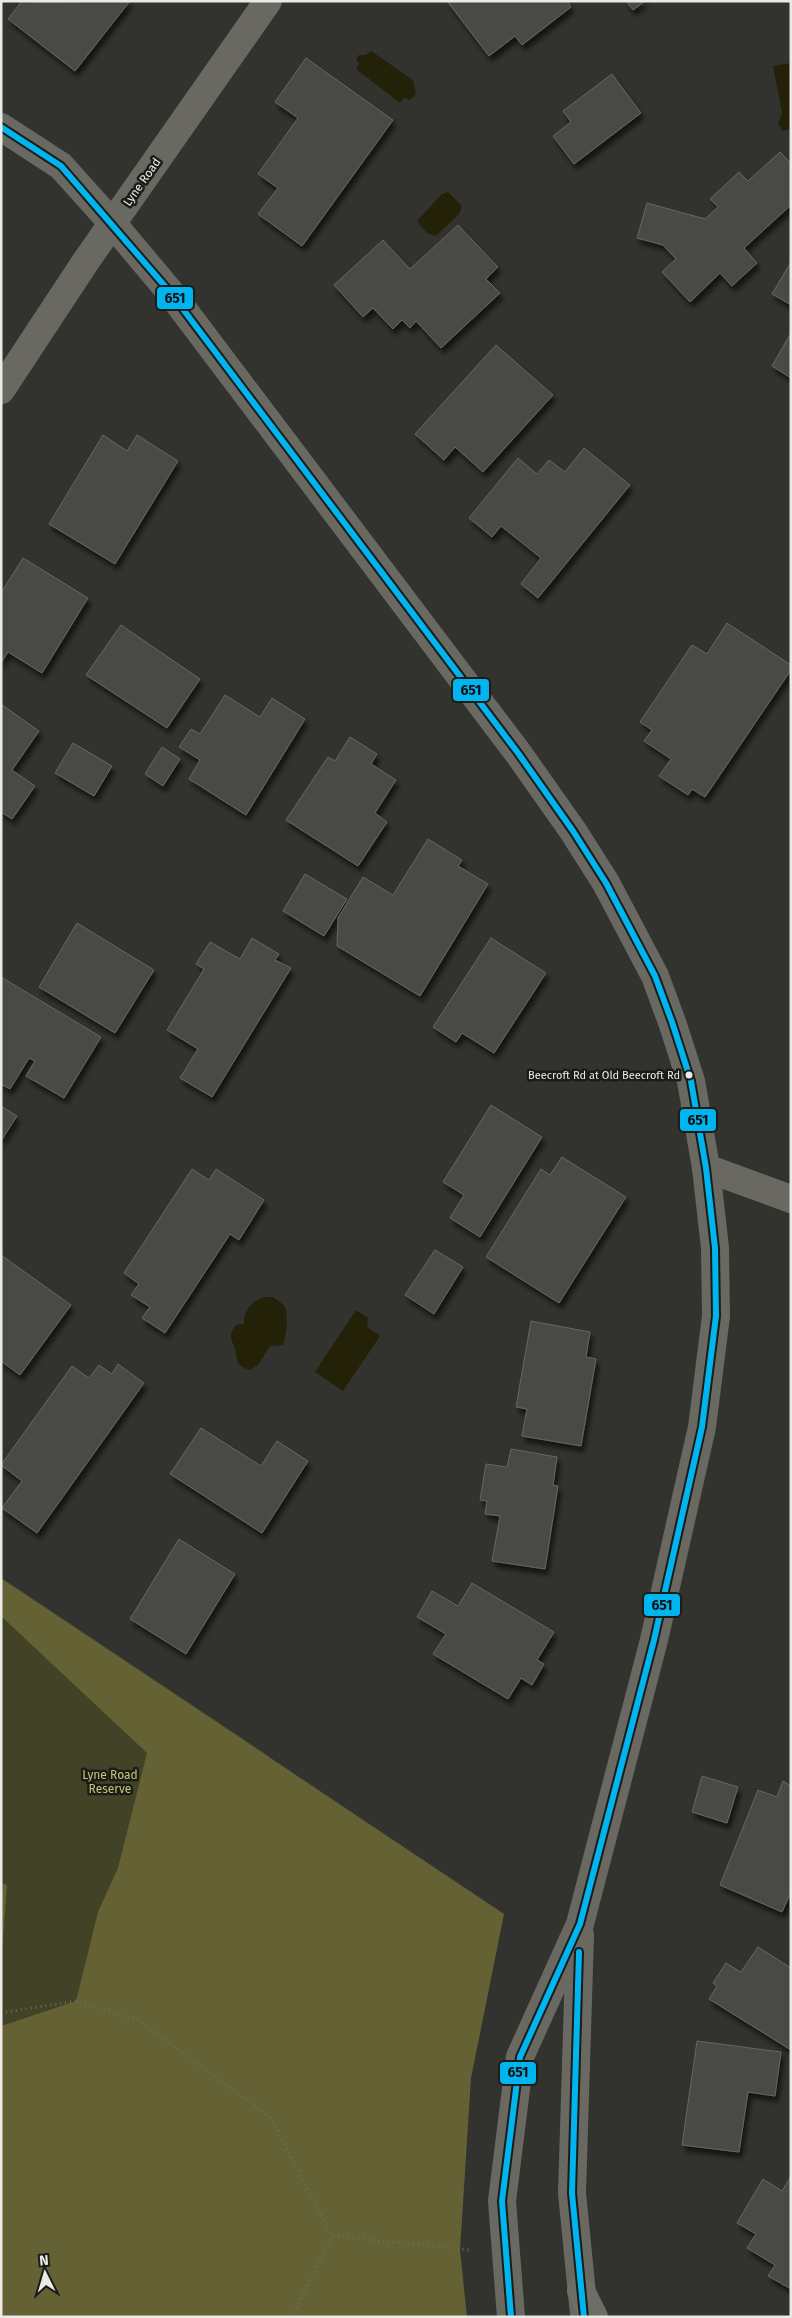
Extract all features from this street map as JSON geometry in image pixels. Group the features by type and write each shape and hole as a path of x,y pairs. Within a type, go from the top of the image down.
{"highway":[{"path":"583,2304 594,2317"}],"main road":[{"path":"1,127 61,166 176,299 518,753 573,831 606,883 655,976 691,1081 706,1168 715,1248 716,1316 702,1428 654,1640 580,1924 520,2057 502,2201 511,2317"},
{"path":"580,1924 572,2193 583,2304"}],"street":[{"name":"Lyne Road","path":"1,390 113,224 268,1"},
{"path":"706,1168 791,1199"}],"path":[{"path":"1,2013 76,2001 138,2020 271,2118 332,2236"},
{"path":"332,2236 475,2250"},
{"path":"292,2317 332,2236"}],"green space":[{"name":"Lyne Road Reserve","path":"1,1578 269,1756 76,2001 1,2026"}],"shaded area":[{"path":"371,51 413,80 416,94 410,100 404,98 400,103 356,69 359,64 356,59 359,55 366,55"},
{"path":"791,63 791,129 782,131 778,123 782,113 773,66"},
{"path":"448,192 462,206 459,214 436,236 427,233 417,221 442,194"},
{"path":"264,1297 273,1297 285,1306 287,1320 285,1336 283,1345 270,1346 258,1365 250,1370 239,1364 231,1333 236,1325 244,1324 245,1315 249,1307"},
{"path":"356,1310 368,1318 367,1327 380,1336 343,1391 315,1372"},
{"path":"1,1578 504,1914 471,2078 460,2250 467,2317 1,2317 1,2026 76,2001 98,1912 118,1868 147,1753 1,1616"},
{"path":"1,1883 7,1885 1,1965"}],"building":[{"path":"22,1 130,1 75,71 8,19"},
{"path":"447,1 567,1 571,7 522,45 515,36 489,56"},
{"path":"626,1 645,1 633,10"},
{"path":"306,58 393,120 302,246 258,214 278,188 258,174 298,118 275,102"},
{"path":"612,74 641,113 574,164 553,136 571,122 563,111"},
{"path":"780,152 791,163 791,205 744,248 757,263 732,286 720,273 690,302 662,272 676,259 663,245 637,238 647,203 705,219 718,207 710,199 739,172 748,181"},
{"path":"458,225 498,267 486,279 500,293 441,348 416,321 410,328 402,320 393,329 373,308 363,317 334,285 383,240 410,269"},
{"path":"791,262 791,305 772,294"},
{"path":"791,333 791,378 772,366"},
{"path":"496,345 553,395 483,472 455,447 444,460 415,434"},
{"path":"103,435 127,451 137,435 178,461 115,564 49,524"},
{"path":"584,448 630,485 538,598 521,584 541,558 501,526 492,537 469,518 518,458 537,474 549,460 565,472"},
{"path":"23,558 88,598 42,673 8,652 1,663 1,593"},
{"path":"727,623 791,665 791,670 705,797 692,789 688,795 659,776 671,759 644,741 652,730 640,722 692,645 707,654"},
{"path":"121,625 200,679 167,728 86,675"},
{"path":"225,695 260,717 272,698 305,719 246,815 189,779 200,760 179,747 191,729 200,734"},
{"path":"1,704 39,731 12,770 35,786 12,819 1,812"},
{"path":"350,737 377,754 371,764 396,780 375,813 387,822 358,866 286,820 328,757 335,761"},
{"path":"73,743 112,766 94,796 55,773"},
{"path":"162,747 180,759 163,786 145,774"},
{"path":"428,839 462,860 458,866 488,884 420,996 337,946 338,918 363,877 393,895"},
{"path":"305,874 347,899 324,936 283,911"},
{"path":"77,923 154,970 115,1033 39,987"},
{"path":"252,938 279,954 275,960 291,968 212,1097 180,1078 198,1049 167,1030 204,969 196,964 210,942 240,959"},
{"path":"491,938 546,973 494,1053 462,1033 456,1042 433,1027"},
{"path":"1,977 101,1037 64,1098 26,1076 35,1061 29,1058 10,1089 1,1084"},
{"path":"491,1105 542,1137 480,1237 450,1218 464,1195 443,1182"},
{"path":"1,1106 17,1116 1,1141"},
{"path":"562,1157 626,1197 559,1303 486,1257 541,1169 550,1175"},
{"path":"192,1169 209,1180 216,1169 264,1200 239,1240 230,1234 165,1333 142,1318 150,1307 131,1295 139,1284 124,1273"},
{"path":"435,1250 463,1267 434,1314 405,1295"},
{"path":"1,1255 71,1305 20,1375 1,1361"},
{"path":"531,1321 590,1332 586,1357 596,1359 581,1446 522,1436 527,1409 516,1407"},
{"path":"118,1364 144,1383 37,1533 2,1508 22,1481 1,1465 72,1366 89,1378 99,1365 112,1374"},
{"path":"201,1428 261,1466 277,1441 308,1461 262,1533 170,1474"},
{"path":"511,1449 557,1457 553,1485 558,1486 545,1569 492,1561 500,1516 485,1514 487,1501 480,1500 486,1464 507,1467"},
{"path":"179,1539 235,1574 186,1654 130,1619"},
{"path":"472,1583 554,1632 537,1660 544,1664 532,1685 521,1678 508,1699 433,1654 446,1634 417,1617 432,1591 458,1606"},
{"path":"702,1776 738,1787 727,1823 692,1812"},
{"path":"783,1781 791,1786 791,1892 782,1912 720,1885 758,1790 777,1797"},
{"path":"758,1947 791,1968 791,2050 709,1999 717,1986 713,1983 726,1963 741,1972"},
{"path":"697,2041 781,2052 775,2096 748,2092 739,2152 682,2145"},
{"path":"791,2176 791,2289 768,2276 775,2265 747,2248 756,2234 737,2223 763,2179 782,2191"}],"transit line":[{"name":"651","path":"1,127 61,166 170,292 518,753 573,831 606,883 655,976 691,1081 706,1168 715,1248 716,1316 702,1427 654,1640 580,1924 520,2057 502,2201 511,2317"},
{"name":"651","path":"579,1952 572,2193 584,2317"}],"place":[{"name":"Beecroft Rd at Old Beecroft Rd","path":"689,1075"}]}
